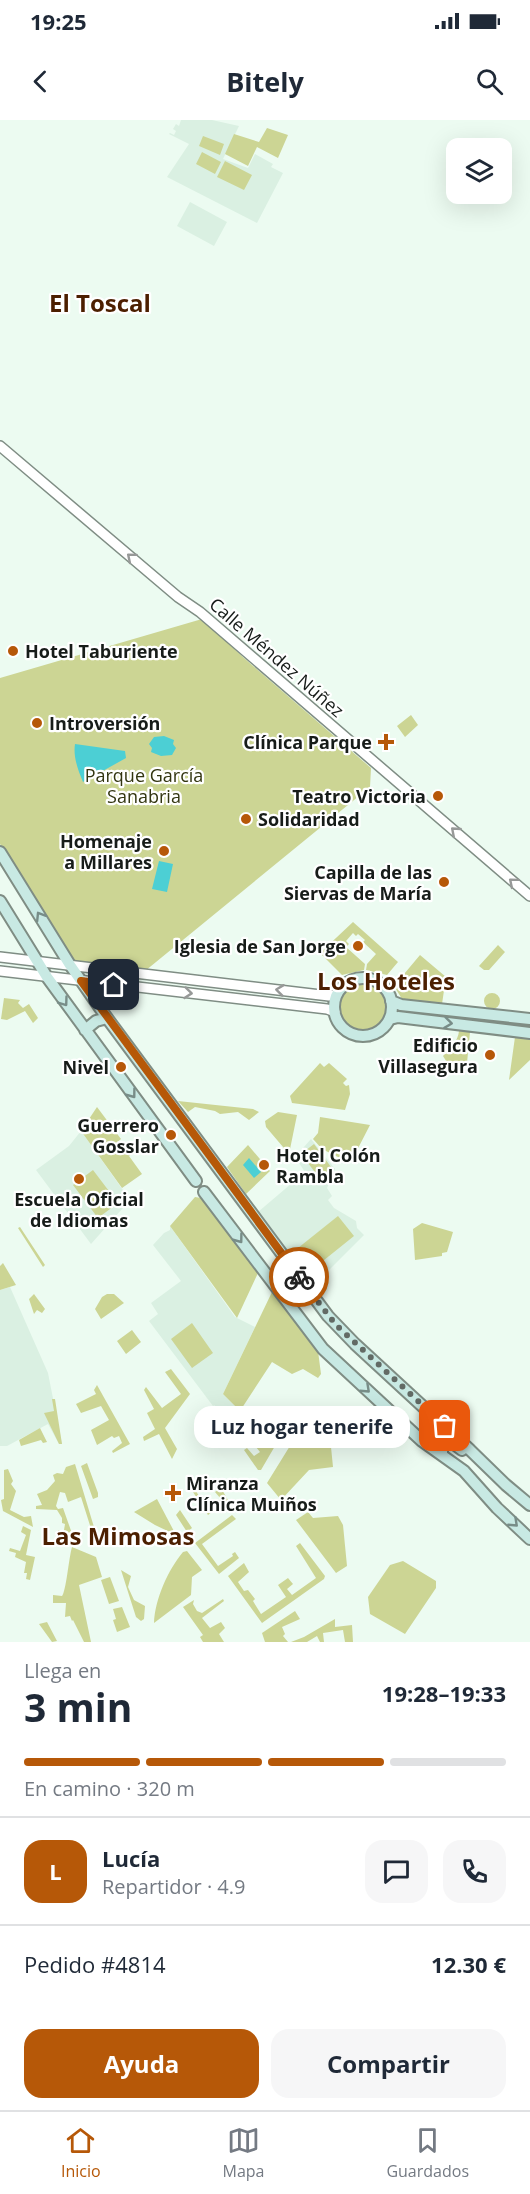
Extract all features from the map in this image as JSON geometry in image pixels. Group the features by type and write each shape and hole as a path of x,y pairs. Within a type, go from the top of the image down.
{"main road":[{"path":"0,852 70,965 107,1018 328,1316 480,1461 530,1505"},
{"path":"0,902 47,977 196,1181"},
{"path":"355,979 369,979 382,985 390,994 392,1002 390,1019 385,1027 368,1036 360,1036 344,1029 335,1012 338,994 344,986 355,979"},
{"path":"392,1002 401,1005 530,1019"},
{"path":"390,1019 398,1017 530,1033"},
{"path":"85,1030 93,1022 107,1018"},
{"path":"204,1192 323,1349 422,1441 464,1471 497,1508 530,1539"},
{"path":"442,1455 444,1444 451,1442 467,1455 480,1461"}],"street":[{"name":"Calle Méndez Núñez","path":"0,446 178,597 200,612 530,896"},
{"path":"0,957 329,996 338,994"},
{"path":"0,971 327,1009 335,1012"},
{"path":"196,1181 204,1192"}],"shaded area":[{"path":"181,120 212,120 239,126 223,159 248,168 255,154 273,164 271,167 283,173 257,223 167,177 189,144 169,134 174,135 176,131 173,129 176,124 179,126"},
{"path":"190,202 227,222 214,246 177,226"},
{"name":"Escuela Oficial de Idiomas","path":"81,1131 130,1200 91,1244 36,1170 69,1146"},
{"path":"311,1139 335,1169 327,1188 332,1196 328,1200 334,1208 356,1221 357,1228 364,1235 317,1282 311,1282 258,1212 305,1172 295,1157"},
{"path":"170,1226 235,1317 255,1327 223,1394 262,1433 242,1448 213,1408 215,1405 213,1406 149,1321 158,1314 151,1303 181,1281 153,1245 170,1230"},
{"path":"10,1287 48,1373 62,1444 59,1444 48,1424 7,1446 0,1446 0,1290"}],"green space":[{"path":"267,128 288,135 278,158 257,147 248,166 225,154 234,134 259,142"},
{"path":"203,136 224,144 220,155 199,146"},
{"path":"202,152 221,162 215,174 196,164"},
{"path":"225,161 252,175 244,190 217,177"},
{"name":"Parque García Sanabria","path":"202,619 371,768 370,787 145,971 73,963 0,844 0,678"},
{"path":"411,715 418,725 405,737 397,726"},
{"path":"353,922 398,962 387,975 366,970 367,964 376,954 358,934 356,936 353,933 346,941 349,944 346,947 365,964 364,970 342,975 320,953"},
{"path":"498,945 505,952 489,970 484,970 479,966"},
{"path":"420,955 446,977 442,1004 402,999 394,986"},
{"path":"363,981 373,983 381,989 387,997 389,1007 387,1017 381,1025 373,1031 363,1033 353,1031 345,1025 339,1017 337,1007 339,997 345,989 353,983"},
{"path":"489,993 495,993 500,1001 498,1007 489,1009 484,1004 484,998"},
{"path":"4,998 20,1000 18,1003 23,1008 29,1004 38,1018 33,1023 25,1011 7,1020 1,1019"},
{"path":"459,1031 470,1032 467,1063 459,1063 457,1073 447,1072 448,1064 443,1056 451,1048"},
{"path":"515,1037 530,1039 530,1060 509,1080"},
{"path":"320,1063 324,1067 329,1063 347,1079 343,1083 346,1086 349,1085 350,1094 345,1110 292,1103 290,1096"},
{"path":"178,1101 253,1109 259,1112 249,1120 238,1112 220,1114 195,1107 188,1112"},
{"path":"97,1107 121,1139 115,1144 120,1152 130,1149 133,1153 129,1156 142,1174 122,1188 81,1131"},
{"path":"278,1112 297,1115 289,1154 266,1127 265,1121"},
{"path":"320,1117 370,1125 353,1158 344,1152 340,1158 322,1149 313,1139 318,1133"},
{"path":"314,1144 334,1171 321,1180 301,1154"},
{"path":"248,1145 270,1171 246,1194 227,1167"},
{"path":"93,1170 118,1203 98,1218 73,1185"},
{"path":"195,1197 201,1198 258,1273 237,1318 170,1226"},
{"path":"338,1216 354,1236 308,1273 293,1252"},
{"path":"422,1223 453,1232 447,1252 442,1253 442,1256 415,1260 413,1229"},
{"path":"20,1227 45,1265 43,1267 18,1228"},
{"path":"3,1263 16,1285 0,1290 0,1266"},
{"path":"272,1292 318,1351 321,1374 318,1378 303,1369 292,1374 272,1362 240,1411 223,1394"},
{"path":"34,1294 45,1309 42,1313 37,1310 34,1314 29,1299"},
{"path":"114,1294 124,1303 101,1319 95,1309 102,1297"},
{"path":"192,1323 213,1353 192,1368 171,1339"},
{"path":"132,1330 141,1342 126,1354 117,1341"},
{"path":"171,1369 190,1394 165,1428 177,1449 172,1459 159,1434 144,1441 143,1437 155,1429 147,1413 154,1409 144,1390 146,1387 162,1408 181,1394 165,1372"},
{"path":"97,1385 130,1444 113,1453 112,1451 122,1443 119,1436 114,1438 112,1436 97,1445 91,1430 109,1420 101,1406 81,1413 76,1404 96,1394 94,1390"},
{"path":"52,1399 55,1399 62,1444 59,1444 44,1413 54,1411"},
{"path":"312,1416 329,1427 333,1467 309,1470 281,1500 267,1483 306,1420"},
{"path":"40,1428 47,1442 43,1443 41,1440 21,1446 19,1440"},
{"path":"265,1435 275,1446 261,1470 258,1470 244,1450 247,1448 254,1456 260,1452 256,1447 264,1441 262,1438"},
{"path":"87,1463 98,1493 98,1497 93,1499 81,1466"},
{"path":"75,1464 97,1537 94,1538 81,1497 68,1502 65,1493 60,1492 56,1506 58,1509 63,1508 75,1542 58,1535 58,1530 64,1530 65,1524 62,1523 57,1510 36,1509 36,1506 42,1505 37,1494 47,1490 55,1481 53,1475 63,1474 66,1467"},
{"path":"8,1469 13,1481 11,1484 16,1491 10,1510 24,1517 31,1516 33,1527 3,1511 1,1500 4,1499 4,1470"},
{"path":"197,1477 202,1485 195,1490 208,1509 221,1499 215,1492 221,1488 228,1500 208,1515 191,1489"},
{"path":"157,1499 176,1535 134,1512"},
{"path":"180,1510 192,1528 187,1532 176,1515"},
{"path":"308,1512 313,1518 338,1516 343,1525 347,1566 336,1573 296,1520"},
{"path":"232,1515 236,1519 202,1544 218,1566 233,1556 235,1552 239,1558 219,1574 195,1543"},
{"path":"23,1526 31,1530 26,1555 35,1557 30,1580 26,1579 27,1573 24,1573 26,1562 15,1557 16,1553 9,1551 10,1548 20,1551 26,1535 21,1532"},
{"path":"300,1543 325,1576 324,1579 262,1623 228,1576 244,1563 249,1572 238,1582 244,1591 248,1590 255,1599 253,1601 261,1614 286,1597 278,1585 288,1578 293,1584 287,1589 292,1595 316,1578 296,1546"},
{"path":"72,1547 96,1557 102,1577 79,1585 91,1642 84,1642 70,1616 65,1617 66,1603 53,1603 53,1595 62,1596"},
{"path":"187,1551 202,1570 192,1577 191,1595 154,1623 157,1604 167,1576 177,1559"},
{"path":"403,1561 436,1581 436,1588 405,1634 370,1614 368,1597 390,1565"},
{"path":"121,1570 131,1576 128,1587 134,1600 145,1606 144,1619 141,1621 136,1617"},
{"path":"110,1577 119,1601 109,1604 101,1580"},
{"path":"223,1599 224,1601 202,1618 210,1628 221,1622 225,1628 219,1634 224,1642 203,1642 200,1637 203,1635 183,1607 194,1600 193,1604 197,1611 202,1613"},
{"path":"122,1607 130,1627 117,1632 113,1620 116,1619 113,1609"},
{"path":"295,1611 300,1619 282,1627 285,1634 283,1636 288,1642 265,1642 262,1633"},
{"path":"335,1619 335,1627 352,1625 353,1642 345,1642 343,1630 323,1633 324,1642 320,1642 317,1636 307,1642 291,1642 304,1637"},
{"path":"47,1622 57,1641 52,1642 39,1624"}],"water":[{"path":"164,736 174,740 173,744 176,748 172,755 161,756 151,752 152,748 149,744 154,737"},
{"path":"75,744 125,751 126,758 83,782 75,759"},
{"path":"159,861 173,864 167,892 152,889"},
{"path":"249,1158 261,1172 254,1178 243,1165"}],"way so far":[{"path":"299,1277 336,1325 445,1426"}],"place":[{"name":"Hotel Taburiente","path":"13,651"},
{"name":"Introversión","path":"37,723"},
{"name":"Clínica Parque","path":"386,742"},
{"name":"Teatro Victoria","path":"438,796"},
{"name":"Solidaridad","path":"246,819"},
{"name":"Homenaje a Millares","path":"164,851"},
{"name":"Capilla de las Siervas de María","path":"444,882"},
{"name":"Iglesia de San Jorge","path":"358,946"},
{"name":"Edificio Villasegura","path":"490,1055"},
{"name":"Nivel","path":"121,1067"},
{"name":"Guerrero Gosslar","path":"171,1135"},
{"name":"Hotel Colón Rambla","path":"264,1165"},
{"name":"Escuela Oficial de Idiomas","path":"79,1179"},
{"name":"Luz hogar tenerife","path":"445,1426"},
{"name":"Miranza Clínica Muiños","path":"173,1493"}],"district":[{"name":"El Toscal","path":"100,302"},
{"name":"Los Hoteles","path":"386,980"},
{"name":"Las Mimosas","path":"118,1535"}],"route":[{"path":"114,985 81,981 299,1277"}]}
